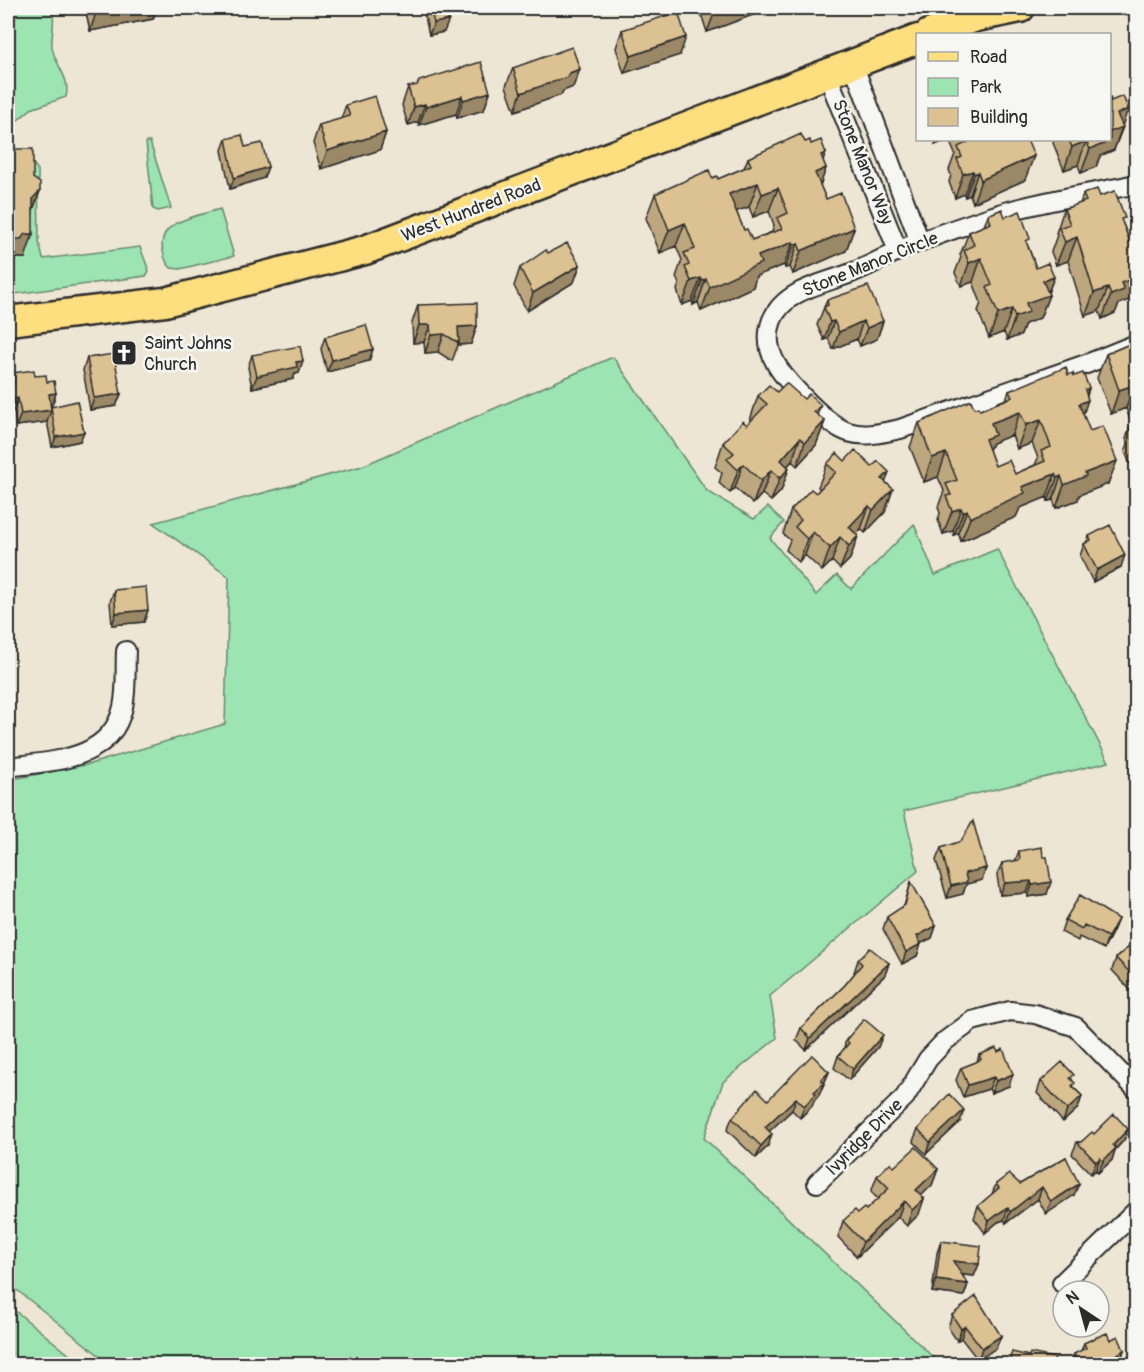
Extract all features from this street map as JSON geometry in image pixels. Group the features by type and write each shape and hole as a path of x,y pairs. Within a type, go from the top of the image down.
{"main road":[{"path":"932,33 976,16 1020,8"},
{"name":"West Hundred Road","path":"8,321 165,302 365,250 916,40"}],"street":[{"name":"Stone Manor Way","path":"840,69 920,242"},
{"name":"Stone Manor Way","path":"840,69 898,251"},
{"name":"Stone Manor Circle","path":"1137,184 1001,214 920,242 852,273 796,294 783,304 772,322 770,348 777,368 824,417 841,430 856,435 872,436 900,429 1137,344"},
{"path":"8,767 81,756 96,748 108,737 118,723 123,707 126,651"},
{"name":"Ivyridge Drive","path":"817,1183 905,1097 928,1059 945,1041 972,1021 1010,1011 1035,1014 1076,1027 1137,1089"},
{"path":"1065,1279 1137,1210"}],"green space":[{"path":"8,8 52,8 54,17 52,47 65,77 67,90 66,97 31,109 18,120 8,121"},
{"path":"146,142 150,142 171,208 158,211 153,209"},
{"path":"8,160 32,162 38,170 39,242 43,259 140,247 149,271 146,276 8,295"},
{"path":"220,209 234,256 180,269 171,268 163,251 162,241 166,232 181,221"},
{"path":"613,357 707,491 754,519 768,507 784,522 770,538 816,595 837,575 851,589 914,524 935,575 997,549 1109,762 904,811 918,871 770,996 777,1038 723,1082 704,1138 940,1364 110,1364 8,1283 8,780 90,764 225,724 229,577 153,523 362,466"},
{"path":"8,1305 81,1364 8,1364"}],"building":[{"path":"95,8 124,8 96,13"},
{"path":"430,8 446,8 449,20 434,23"},
{"path":"712,8 732,8 714,14"},
{"path":"678,12 686,37 631,56 622,30"},
{"path":"572,47 580,69 569,73 568,77 521,93 513,68"},
{"path":"481,62 490,92 463,100 462,96 426,107 425,104 414,107 408,87 417,85 419,81"},
{"path":"375,96 386,132 327,151 319,125 350,116 346,105"},
{"path":"1123,96 1128,109 1117,114 1123,127 1111,132 1111,101"},
{"path":"801,134 805,142 810,140 811,144 821,140 826,153 821,155 826,168 815,173 826,199 841,193 854,228 801,251 798,243 794,245 793,242 758,256 761,263 710,287 706,279 691,281 685,267 689,265 684,253 695,249 685,223 669,230 655,194 709,170 712,178 717,176 718,179 751,165 748,158","holes":["758,183 762,194 778,188 788,213 777,218 782,229 752,240 747,229 744,230 729,194"]},
{"path":"242,135 245,147 262,143 268,167 234,178 226,139"},
{"path":"1027,141 1034,156 981,180 978,172 963,174 957,159 962,157 958,147 968,142"},
{"path":"1069,141 1086,141 1072,147"},
{"path":"1086,141 1102,141 1104,144 1090,149"},
{"path":"8,149 33,149 33,178 40,183 40,191 33,198 33,234 25,234 21,239 13,239 8,234"},
{"path":"1097,189 1100,196 1115,191 1125,218 1121,219 1132,247 1137,245 1137,277 1121,283 1124,290 1111,295 1108,288 1094,293 1077,237 1065,242 1059,228 1070,224 1064,209 1086,201 1083,194"},
{"path":"1002,209 1005,217 1020,211 1030,239 1026,241 1036,268 1048,263 1054,277 1043,281 1049,295 1026,303 1029,312 1015,317 1012,309 998,314 987,287 992,285 981,258 969,263 964,250 974,245 969,232 991,223 988,215"},
{"path":"567,243 580,265 533,293 520,268 546,250 548,253"},
{"path":"868,286 883,321 867,328 863,321 839,332 834,321 830,322 824,307 828,305 827,300"},
{"path":"477,303 477,326 458,327 459,343 444,334 431,335 430,325 419,325 418,305"},
{"path":"366,325 373,349 332,360 325,337"},
{"path":"1137,341 1137,391 1134,385 1119,390 1106,354"},
{"path":"300,346 303,361 296,362 297,367 257,376 252,355"},
{"path":"114,354 121,394 94,398 87,358"},
{"path":"1066,367 1068,375 1083,373 1089,388 1085,390 1088,400 1079,404 1090,431 1103,426 1117,461 1085,473 1086,476 1064,485 1061,476 1057,478 1055,474 1022,487 1025,493 970,518 967,510 963,512 961,508 952,511 946,496 951,495 946,484 957,480 946,453 932,458 919,423 971,400 974,408 978,407 980,410 1012,397 1009,391","holes":["1020,412 1026,425 1041,420 1051,447 1041,451 1045,461 1015,474 1009,460 995,466 985,439 995,435 991,423"]},
{"path":"34,370 35,376 46,375 47,382 54,381 56,393 49,394 51,410 21,414 18,398 12,399 10,385 14,385 13,373"},
{"path":"786,383 804,399 809,394 821,405 814,412 825,421 805,442 800,438 781,460 789,468 780,478 771,470 761,481 743,464 738,470 727,459 734,453 723,443 743,421 747,425 767,404 758,396 769,385 777,392"},
{"path":"77,401 84,432 56,437 51,407"},
{"path":"855,450 872,467 878,461 889,472 882,479 893,489 873,510 869,506 849,527 858,536 849,546 840,537 830,548 813,532 807,539 795,527 801,520 791,510 811,489 816,493 836,472 827,464 837,453 845,461"},
{"path":"1110,525 1125,555 1097,570 1084,544 1091,540 1089,536"},
{"path":"146,587 148,610 116,613 114,590"},
{"path":"1137,607 1137,618 1132,609"},
{"path":"973,821 986,868 965,873 967,882 951,886 941,848 961,841"},
{"path":"1042,847 1043,857 1047,857 1051,882 1032,885 1031,881 1005,883 1002,863 1020,860 1019,851"},
{"path":"911,882 936,926 917,936 921,944 906,952 887,917 905,905"},
{"path":"1080,895 1118,919 1108,937 1084,925 1082,929 1065,920"},
{"path":"1137,940 1137,980 1116,958"},
{"path":"870,948 889,963 810,1038 801,1028 845,985 862,964 858,960"},
{"path":"864,1019 883,1035 853,1069 838,1056 849,1043 846,1040"},
{"path":"996,1048 998,1052 1003,1049 1013,1074 996,1081 994,1077 968,1085 961,1068 981,1059 979,1055"},
{"path":"812,1055 829,1072 821,1080 824,1083 804,1106 796,1098 765,1127 772,1134 761,1146 732,1118 757,1089 768,1100"},
{"path":"1062,1062 1074,1075 1070,1078 1075,1083 1072,1086 1082,1096 1067,1110 1041,1081"},
{"path":"949,1094 964,1110 930,1142 918,1129"},
{"path":"1114,1114 1128,1129 1113,1145 1116,1148 1103,1161 1100,1158 1096,1162 1077,1142 1081,1142 1092,1132 1094,1134"},
{"path":"916,1147 938,1169 916,1190 924,1199 912,1210 904,1201 863,1242 843,1221 855,1210 858,1213 864,1208 866,1210 889,1188 877,1176 890,1163 894,1167"},
{"path":"1066,1157 1079,1184 1051,1202 1042,1187 1010,1212 1008,1208 989,1221 978,1206 999,1188 996,1184 1009,1174 1020,1184"},
{"path":"941,1241 981,1246 979,1264 953,1261 968,1284 936,1280"},
{"path":"976,1296 1001,1336 982,1348 965,1326 961,1329 952,1315"},
{"path":"1118,1336 1124,1350 1108,1360 1110,1365 1080,1365 1074,1354 1086,1348 1084,1343 1093,1339 1110,1340"},
{"path":"1012,1352 1055,1358 1053,1365 1008,1365"}],"place":[{"name":"Saint Johns Church","path":"124,353"}]}
